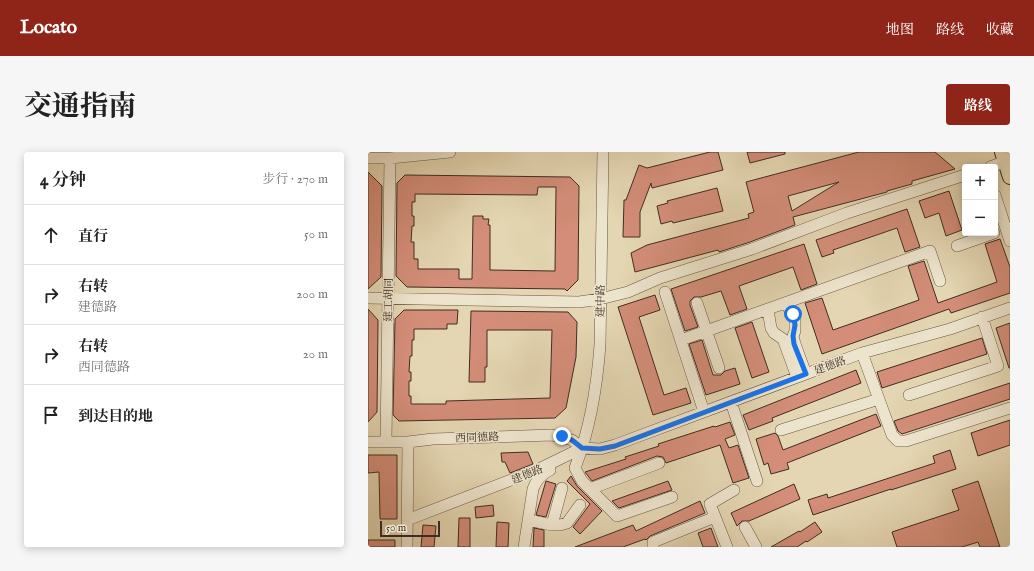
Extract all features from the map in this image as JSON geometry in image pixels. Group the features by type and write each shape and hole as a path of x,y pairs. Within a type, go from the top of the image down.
{"main road":[{"path":"1006,158 1010,176"}],"street":[{"path":"368,158 390,158 450,152"},
{"name":"建中路","path":"590,489 582,481 574,468 582,448 592,410 598,376 600,345 603,152"},
{"name":"建工胡同","path":"386,441 390,158"},
{"path":"995,164 1006,158"},
{"path":"368,298 579,302 600,299 628,292 660,278 752,249 847,213 962,176"},
{"path":"997,200 1008,228 1010,242"},
{"path":"998,232 1008,228"},
{"path":"957,246 985,236"},
{"path":"681,340 930,251 940,281"},
{"path":"665,292 704,412"},
{"path":"697,303 719,368"},
{"path":"786,303 795,320 795,331 793,336 801,376"},
{"name":"建德路","path":"407,520 537,470 582,448 600,449 615,446 862,353 950,329 1010,308"},
{"path":"768,310 771,328 774,333 783,339 801,376"},
{"path":"909,395 998,366 982,318"},
{"path":"862,353 892,435 898,441 906,441 1010,408"},
{"path":"782,430 879,399"},
{"path":"731,402 757,481"},
{"name":"西同德路","path":"368,442 408,442 433,439 552,435 562,436 572,440 582,448"},
{"path":"407,547 408,442"},
{"path":"524,547 536,482 544,473 570,460 582,448"},
{"path":"660,463 590,489 617,516 672,497"},
{"path":"552,525 562,488"},
{"path":"726,547 710,504 734,490"},
{"path":"528,520 552,525 567,523 580,505"},
{"path":"653,547 653,542 715,517"},
{"path":"744,527 756,547"}],"building":[{"path":"710,152 718,152 723,170 652,188 651,183 640,212 640,237 623,237 624,200 626,200 639,165 647,168"},
{"path":"747,152 785,152 785,154 750,163"},
{"path":"859,152 935,152 955,169 912,181 912,184 887,192 793,217 795,225 719,252 718,250 635,272 631,253 647,245 749,218 748,214 754,212 746,182","holes":["839,182 792,211 788,196"]},
{"path":"368,172 382,186 381,277 368,289"},
{"path":"405,175 570,177 579,186 578,280 567,291 565,289 407,287 396,276 397,183","holes":["538,187 556,187 555,271 490,270 490,225 488,225 489,219 483,219 483,216 473,216 472,279 459,279 459,269 418,269 418,259 414,259 414,242 411,242 412,226 414,226 412,202 415,202 415,194 537,195"]},
{"path":"717,188 723,211 673,223 672,221 661,224 657,206 668,203 667,201"},
{"path":"949,191 962,230 946,236 939,213 925,218 919,201"},
{"path":"907,209 920,247 905,252 897,228 833,250 834,253 822,257 816,240"},
{"path":"1000,239 1010,267 1010,293 951,313 949,309 822,354 805,303 822,298 833,330 919,300 908,266 924,261 938,303 997,282 985,244"},
{"path":"804,244 817,284 801,290 793,267 739,286 747,309 730,315 721,291 701,297 694,297 690,301 690,305 698,327 685,331 671,289"},
{"path":"655,295 660,310 639,317 664,395 686,388 691,403 653,415 618,307"},
{"path":"368,309 378,320 377,412 368,422"},
{"path":"404,310 458,310 457,324 447,324 447,329 414,329 414,340 412,340 412,356 410,356 409,372 411,372 411,381 409,381 409,396 411,396 411,404 446,404 446,401 550,398 552,330 487,330 487,367 485,367 485,382 469,382 471,311 568,312 577,322 576,357 566,408 555,418 399,421 393,415 395,319"},
{"path":"752,322 769,372 752,378 735,328"},
{"path":"1010,323 1010,368 1009,368 996,328"},
{"path":"982,338 987,354 882,388 877,372"},
{"path":"702,340 713,375 721,375 725,371 735,368 740,384 706,395 689,344"},
{"path":"856,370 861,383 772,418 773,421 749,430 743,415"},
{"path":"1010,383 1010,399 902,434 898,431 894,421"},
{"path":"876,414 881,426 787,463 789,469 771,474 768,463 764,465 756,439 775,433 778,436 783,450"},
{"path":"1010,420 1010,445 978,456 971,433"},
{"path":"730,422 735,435 725,439 729,448 738,445 749,478 733,483 720,445 666,463 663,457 657,456 592,481 585,472 626,459 625,457 659,446 658,444"},
{"path":"950,450 956,469 813,515 808,500 827,494 828,498 935,463 933,456"},
{"path":"528,452 533,464 510,473 505,462 502,462 501,453"},
{"path":"368,455 397,455 397,519 380,519 379,472 368,473"},
{"path":"571,476 577,486 602,511 580,534 573,527 590,504 567,481"},
{"path":"546,481 556,484 546,517 536,515"},
{"path":"668,481 672,490 619,508 612,501"},
{"path":"978,481 1000,547 980,547 978,542 962,547 897,547 892,532 959,510 952,490"},
{"path":"794,484 800,499 749,521 742,521 737,526 731,513"},
{"path":"700,501 705,513 650,536 646,540 645,539 623,547 575,547 633,525 636,531"},
{"path":"493,505 494,516 476,518 475,507"},
{"path":"459,518 470,518 470,547 458,547"},
{"path":"497,522 509,523 508,547 496,547"},
{"path":"815,522 822,532 807,542 806,541 797,547 771,547 799,531 800,532"},
{"path":"423,525 436,526 434,547 421,547"},
{"path":"534,528 544,530 544,547 533,547"},
{"path":"711,528 718,547 703,547 698,533"},
{"path":"368,540 395,540 395,547 368,547"}],"route":[{"path":"562,436 572,440 582,448 600,449 615,446 806,374 794,344 793,336 795,331 795,320 793,314"}]}
